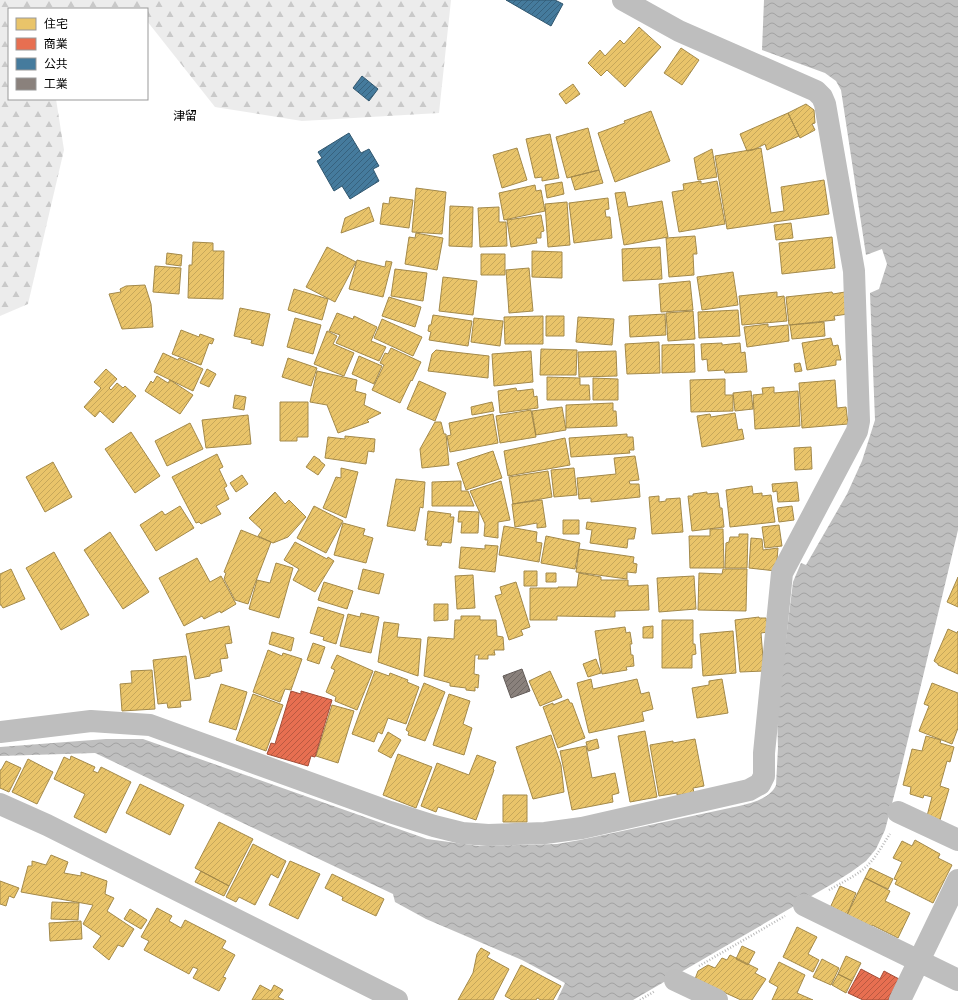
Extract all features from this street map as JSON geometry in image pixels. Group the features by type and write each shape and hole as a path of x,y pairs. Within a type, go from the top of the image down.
{"street":[{"path":"0,732 91,722 150,725 434,826 462,833 488,835 545,832 582,828 749,790 760,784 764,776 764,753 782,573 857,431 859,421 854,271 832,142 825,104 822,97 816,90 679,31 623,0"},
{"path":"0,804 46,825 398,1000"},
{"path":"898,812 958,840"},
{"path":"900,1000 958,880"},
{"path":"804,905 958,980"},
{"path":"675,980 717,1000"}],"path":[{"path":"640,1000 868,866 879,852 892,830 898,812"}],"green space":[{"path":"0,0 451,0 439,113 302,121 215,107 148,22 148,8 8,8 8,100 56,100 64,150 28,304 0,316"}],"water":[{"path":"764,0 958,0 958,530 885,830 876,849 866,861 832,884 633,1000 557,1000 565,983 522,960 426,919 395,902 393,894 95,753 0,756 0,747 106,739 143,739 427,839 479,846 557,844 580,840 744,805 766,797 774,790 776,785 778,748 777,712 793,582 801,563 806,565 847,494 862,461 875,420 870,293 879,289 887,264 882,249 866,255 841,90 836,81 825,73 762,50"}],"building: 住宅":[{"path":"639,27 661,47 625,87 607,70 601,76 588,63 600,50 605,56 620,40 624,44"},
{"path":"681,48 699,60 682,85 664,73"},
{"path":"573,84 580,94 566,104 559,94"},
{"path":"806,104 814,110 815,123 812,124 815,130 800,138 788,113"},
{"path":"651,111 670,161 615,182 598,133"},
{"path":"788,113 799,136 767,150 765,144 753,150 747,151 740,134"},
{"path":"588,128 599,170 567,178 556,137"},
{"path":"550,134 559,178 542,181 542,177 535,178 526,139"},
{"path":"517,148 527,180 502,188 493,155"},
{"path":"761,148 771,213 784,211 781,187 824,180 829,214 727,229 715,156"},
{"path":"712,149 717,177 698,180 694,158"},
{"path":"599,170 603,183 575,190 571,177"},
{"path":"701,181 701,184 717,181 725,224 679,232 672,192 684,190 683,184"},
{"path":"562,182 564,194 547,198 545,185"},
{"path":"535,185 536,191 541,190 545,211 504,220 499,193"},
{"path":"416,188 446,192 442,234 412,232"},
{"path":"625,192 628,207 662,201 668,237 624,245 615,193"},
{"path":"390,197 413,200 409,228 380,224 383,203 389,204"},
{"path":"608,198 609,209 605,210 606,217 610,217 612,238 574,243 569,203"},
{"path":"567,202 570,245 548,247 545,204"},
{"path":"450,206 473,207 472,247 449,246"},
{"path":"369,207 374,221 341,233 345,218"},
{"path":"499,207 499,222 506,222 507,246 480,247 478,208"},
{"path":"541,215 544,231 541,232 541,238 536,238 537,243 511,247 507,220"},
{"path":"791,223 793,238 776,240 774,225"},
{"path":"416,233 443,238 437,270 405,264 409,237 415,238"},
{"path":"695,236 697,254 693,254 694,275 669,277 666,238"},
{"path":"832,237 835,268 782,274 779,243"},
{"path":"193,242 213,243 213,251 224,251 223,299 188,298 189,265 192,265"},
{"path":"327,247 356,262 335,302 306,287"},
{"path":"660,247 662,279 623,281 622,249"},
{"path":"532,251 562,252 562,278 532,277"},
{"path":"167,253 182,255 181,266 166,264"},
{"path":"481,254 505,254 505,275 481,275"},
{"path":"357,260 385,267 386,261 392,262 383,297 349,289"},
{"path":"155,266 181,268 179,294 153,292"},
{"path":"529,268 533,311 509,313 506,270"},
{"path":"395,269 427,273 423,301 391,296"},
{"path":"733,272 738,305 702,310 697,277"},
{"path":"443,277 477,281 473,315 439,311"},
{"path":"690,281 693,310 661,312 659,284"},
{"path":"145,285 151,304 153,327 122,329 109,294 121,292 120,289 126,286"},
{"path":"294,289 328,299 322,320 288,310"},
{"path":"777,292 777,297 784,296 787,321 742,325 739,296"},
{"path":"832,292 833,294 845,292 848,314 834,316 835,320 789,325 786,297"},
{"path":"389,297 421,307 415,327 382,316"},
{"path":"240,308 270,314 263,346 251,343 252,340 234,336"},
{"path":"738,310 740,336 699,338 698,312"},
{"path":"693,311 695,339 668,341 666,313"},
{"path":"337,313 353,319 354,316 377,327 371,341 386,347 379,361 336,343 340,335 329,331"},
{"path":"665,314 666,335 630,337 629,316"},
{"path":"433,315 472,321 468,346 429,340 431,332 428,331"},
{"path":"543,316 543,344 505,344 504,317"},
{"path":"546,316 564,316 564,336 546,336"},
{"path":"578,317 614,319 612,345 576,342"},
{"path":"295,318 321,325 313,354 287,347"},
{"path":"474,318 503,321 500,346 471,342"},
{"path":"382,319 422,337 413,356 374,338"},
{"path":"824,322 825,336 792,339 790,325"},
{"path":"768,324 768,327 788,325 789,341 747,347 744,327"},
{"path":"181,330 199,337 200,334 214,339 212,344 209,343 201,365 172,354"},
{"path":"327,331 337,336 333,344 354,353 344,376 314,364"},
{"path":"831,338 833,346 838,345 841,360 836,360 836,365 807,370 802,343"},
{"path":"659,342 660,373 627,374 625,344"},
{"path":"722,343 722,345 740,343 741,353 745,352 747,372 725,373 724,370 708,371 707,359 702,360 701,344"},
{"path":"694,344 695,372 662,373 662,345"},
{"path":"391,348 421,362 400,403 372,390 384,365 380,363 385,353 388,354"},
{"path":"541,349 577,350 576,375 540,375"},
{"path":"436,350 489,356 488,378 428,371 432,354"},
{"path":"531,351 533,382 494,386 492,354"},
{"path":"616,351 617,376 579,377 578,352"},
{"path":"163,353 178,360 179,358 203,369 193,391 154,372"},
{"path":"359,356 382,366 374,384 352,374"},
{"path":"288,358 317,368 311,386 282,377"},
{"path":"800,363 802,371 795,372 794,364"},
{"path":"106,369 117,379 109,388 111,390 117,383 123,388 125,386 136,396 113,423 100,411 95,417 84,407 101,388 94,382"},
{"path":"207,369 216,374 209,387 200,383"},
{"path":"317,371 357,380 355,391 366,394 364,405 381,413 367,420 369,422 338,433 327,405 310,402"},
{"path":"157,376 168,383 170,380 193,395 180,414 145,391 151,381 153,383"},
{"path":"547,377 580,378 580,385 589,385 590,400 547,400"},
{"path":"593,378 618,379 618,400 593,400"},
{"path":"725,379 725,395 733,395 733,411 691,412 690,380"},
{"path":"835,380 837,408 846,407 848,424 802,428 799,383"},
{"path":"419,381 446,393 435,421 407,409"},
{"path":"774,387 774,393 798,391 800,426 755,429 753,395 763,394 762,388"},
{"path":"516,388 517,391 533,389 534,397 537,396 538,408 500,413 498,391"},
{"path":"751,391 753,409 735,411 733,393"},
{"path":"235,395 246,397 244,410 233,408"},
{"path":"280,402 308,402 308,437 297,437 297,441 280,441"},
{"path":"492,402 494,411 472,415 471,407"},
{"path":"613,403 613,411 616,411 617,426 566,428 566,405"},
{"path":"562,407 566,430 536,435 532,411"},
{"path":"531,410 536,437 500,443 496,416"},
{"path":"735,413 738,430 742,429 744,439 702,447 697,416 710,414 711,417"},
{"path":"493,414 498,443 450,452 447,436 451,435 449,423"},
{"path":"248,415 251,444 206,448 202,420"},
{"path":"435,422 441,422 444,434 446,434 449,465 422,468 420,449"},
{"path":"190,423 203,449 167,466 155,441"},
{"path":"131,432 160,476 135,493 105,449"},
{"path":"627,434 627,437 633,437 634,450 629,450 630,453 571,457 569,438"},
{"path":"345,436 375,439 374,452 368,451 366,464 325,458 328,437 345,439"},
{"path":"565,438 570,465 508,476 504,451"},
{"path":"811,447 812,469 795,470 794,448"},
{"path":"493,451 502,478 466,490 457,463"},
{"path":"217,454 223,467 219,469 227,486 224,488 229,499 216,506 221,514 201,524 199,522 196,523 172,477"},
{"path":"314,456 325,465 318,475 306,467"},
{"path":"635,456 639,480 629,481 630,484 639,484 640,497 591,502 591,498 579,499 577,478 616,474 614,458"},
{"path":"53,462 72,497 45,512 26,477"},
{"path":"341,468 358,472 346,518 323,508 336,477 341,478"},
{"path":"574,468 577,495 554,497 551,470"},
{"path":"548,471 552,497 513,504 509,477"},
{"path":"242,475 248,484 236,492 230,483"},
{"path":"396,479 425,482 423,508 420,507 415,531 387,526"},
{"path":"461,481 461,491 468,491 474,506 432,506 432,482"},
{"path":"501,481 510,520 498,522 498,538 484,536 485,524 470,491"},
{"path":"797,482 799,501 778,502 777,491 773,492 772,484"},
{"path":"752,486 753,494 762,493 762,496 771,495 775,522 730,527 726,490"},
{"path":"275,492 285,504 289,500 306,517 288,537 273,543 258,536 262,530 249,518"},
{"path":"707,492 707,494 718,493 720,508 722,508 724,527 692,531 688,496"},
{"path":"659,496 659,502 666,501 666,499 680,498 683,532 652,534 649,497"},
{"path":"542,500 546,527 537,528 537,523 515,527 512,504"},
{"path":"180,506 194,528 156,551 140,525 162,511 165,515"},
{"path":"314,506 343,521 326,553 297,538"},
{"path":"792,506 794,520 779,522 777,508"},
{"path":"428,511 451,514 450,517 454,517 451,543 442,542 441,546 427,545 428,540 425,540"},
{"path":"459,511 479,512 478,533 461,533 462,522 458,522"},
{"path":"563,520 579,520 579,534 563,534"},
{"path":"587,522 636,528 634,539 628,539 627,548 590,543 592,530 586,529"},
{"path":"343,523 365,529 363,535 373,538 366,563 334,555"},
{"path":"779,525 782,546 765,548 762,527"},
{"path":"504,526 537,532 536,542 542,543 539,562 499,555"},
{"path":"710,529 723,529 724,568 690,568 689,536 710,536"},
{"path":"241,530 271,542 248,604 235,600 224,579 226,573 224,572"},
{"path":"110,532 149,592 123,609 84,550"},
{"path":"739,534 748,534 747,568 725,568 726,543 729,542 730,537 739,537"},
{"path":"546,536 580,543 575,569 541,563"},
{"path":"751,538 762,539 763,550 778,548 776,571 749,568"},
{"path":"295,542 327,559 328,557 334,561 315,592 293,580 299,569 284,560"},
{"path":"485,545 498,546 495,572 459,568 461,547 485,549"},
{"path":"579,549 634,557 633,563 637,564 636,573 627,572 627,579 576,572"},
{"path":"54,552 89,615 61,630 26,568"},
{"path":"197,558 210,582 221,576 236,604 221,613 220,611 204,619 202,616 184,626 159,578"},
{"path":"276,563 293,568 279,618 249,609 257,580 270,583"},
{"path":"11,569 25,599 3,608 0,605 0,574"},
{"path":"363,569 384,574 379,594 358,589"},
{"path":"723,569 747,569 746,611 698,610 699,573 722,574"},
{"path":"524,571 537,571 537,586 524,586"},
{"path":"546,573 556,573 556,582 546,582"},
{"path":"579,573 601,577 601,580 628,580 628,586 648,585 649,610 615,611 615,617 557,616 557,620 530,620 530,588 577,587"},
{"path":"473,575 475,608 457,609 455,576"},
{"path":"694,576 696,609 659,612 657,578"},
{"path":"958,577 958,607 947,602"},
{"path":"324,582 353,591 347,609 318,600"},
{"path":"516,582 530,627 521,630 523,635 509,640 495,596 502,594 500,587"},
{"path":"434,604 448,604 448,620 434,621"},
{"path":"318,607 344,615 336,644 323,640 324,637 310,633"},
{"path":"361,613 379,617 371,653 340,646 348,614 360,617"},
{"path":"461,616 480,616 480,620 496,620 497,636 503,637 504,650 494,650 495,655 488,655 488,659 478,659 479,655 475,655 474,674 479,675 478,688 475,687 475,691 450,686 450,683 424,676 428,637 454,639 455,620 461,620"},
{"path":"759,617 766,618 768,632 761,633 764,671 740,672 735,620"},
{"path":"662,620 693,620 693,644 695,644 696,654 692,655 692,668 662,668"},
{"path":"384,622 399,624 397,637 421,639 418,676 378,662"},
{"path":"229,626 232,643 225,644 228,658 220,659 222,671 210,674 210,676 195,679 186,634"},
{"path":"653,626 653,638 643,638 643,627"},
{"path":"625,627 626,633 630,632 632,644 630,644 631,655 633,655 634,666 626,667 627,670 602,674 595,631"},
{"path":"948,629 957,633 958,631 958,674 938,665 934,661"},
{"path":"733,631 736,673 703,676 700,634"},
{"path":"272,632 294,638 291,651 269,644"},
{"path":"313,643 325,647 319,664 307,660"},
{"path":"268,650 282,656 283,653 302,659 291,690 285,689 280,702 253,692"},
{"path":"337,655 373,671 357,710 335,701 336,697 326,692 335,670 331,668"},
{"path":"186,656 191,700 180,701 181,707 168,708 167,703 158,704 153,660"},
{"path":"596,659 601,673 588,677 583,664"},
{"path":"152,670 155,709 122,711 120,684 132,683 131,671"},
{"path":"375,671 389,676 390,673 408,680 407,682 419,687 406,724 388,718 382,734 378,732 374,742 352,734"},
{"path":"550,671 562,697 540,706 529,681"},
{"path":"591,679 593,689 637,679 641,694 649,692 653,709 642,712 644,721 589,733 577,683"},
{"path":"722,679 728,713 697,718 692,688 709,685 709,681"},
{"path":"424,683 445,692 425,741 408,735 409,732 406,730"},
{"path":"932,683 958,693 958,728 952,744 919,731 929,706 924,704"},
{"path":"221,684 247,692 236,730 209,722"},
{"path":"253,694 283,705 266,751 236,740"},
{"path":"449,694 470,701 463,724 472,728 464,755 433,745"},
{"path":"568,699 570,703 572,703 585,738 558,748 543,707"},
{"path":"332,705 354,711 338,763 316,756"},
{"path":"645,731 657,797 630,802 618,736"},
{"path":"388,732 401,740 391,758 378,751"},
{"path":"551,735 561,765 564,792 533,799 516,747"},
{"path":"926,736 941,740 940,743 954,747 950,762 947,761 940,786 949,789 940,820 927,816 932,797 924,795 923,798 910,794 911,787 903,785 912,749 922,751"},
{"path":"597,739 599,748 588,751 586,742"},
{"path":"695,739 704,786 693,788 694,793 677,795 677,793 659,796 650,745"},
{"path":"586,746 592,778 615,773 619,793 612,795 613,802 572,810 560,751"},
{"path":"398,754 432,767 416,808 383,795"},
{"path":"477,755 496,762 476,820 438,807 436,812 421,806 437,763 469,775"},
{"path":"71,756 95,767 93,771 98,773 101,767 131,782 106,833 74,817 85,794 54,779 64,757 70,760"},
{"path":"28,759 53,772 37,804 12,792"},
{"path":"6,761 21,768 9,792 0,788 0,770"},
{"path":"140,784 184,805 170,835 126,813"},
{"path":"503,795 527,795 527,822 503,822"},
{"path":"219,822 253,839 229,886 195,868"},
{"path":"915,840 940,854 938,858 952,865 933,903 895,884 897,880 894,879 902,862 893,858 902,841 912,846"},
{"path":"253,844 286,861 278,878 271,874 255,905 239,897 236,902 226,897"},
{"path":"51,855 68,862 64,873 81,876 81,872 107,881 105,894 114,898 107,911 134,929 123,947 118,945 109,960 93,947 101,936 83,924 93,905 21,892 28,866 32,866 32,861 46,865"},
{"path":"290,861 320,874 298,919 269,905"},
{"path":"870,868 893,879 888,889 865,878"},
{"path":"201,871 229,886 224,896 195,882"},
{"path":"332,874 384,899 376,916 342,900 343,897 325,888"},
{"path":"865,878 890,891 885,901 910,913 898,938 872,925 871,929 846,917"},
{"path":"0,881 19,888 14,898 9,896 6,906 0,904"},
{"path":"840,886 856,893 847,915 830,908"},
{"path":"52,902 79,903 78,920 51,919"},
{"path":"157,908 172,916 169,921 181,928 185,920 226,941 222,948 235,955 223,977 226,978 219,991 193,978 198,969 193,967 189,974 144,950 149,941 141,937"},
{"path":"130,909 147,920 141,929 124,919"},
{"path":"81,921 82,939 50,941 49,923"},
{"path":"797,927 817,937 808,954 819,960 813,972 783,957"},
{"path":"742,946 755,952 748,965 736,959"},
{"path":"481,948 490,953 487,957 509,969 493,1000 458,1000 473,973 477,954"},
{"path":"730,955 758,969 755,973 766,979 752,1000 741,1000 695,979 698,971 708,965 715,968 722,958 727,960"},
{"path":"846,956 861,963 852,981 838,974"},
{"path":"822,959 839,968 831,985 813,977"},
{"path":"779,962 805,975 797,993 813,1000 772,1000 778,987 769,982"},
{"path":"521,965 561,986 553,1000 541,1000 537,998 536,1000 512,1000 505,996"},
{"path":"838,974 852,981 846,993 832,985"},
{"path":"260,985 271,991 274,985 283,990 278,997 284,1000 252,1000"}],"building: 商業":[{"path":"291,691 301,694 301,691 332,700 315,757 311,756 308,766 267,754 271,743 275,744"},
{"path":"861,969 880,979 884,971 899,979 888,1000 863,1000 848,993"}],"building: 公共":[{"path":"506,0 555,0 563,4 551,26"},
{"path":"362,76 378,89 369,101 353,88"},
{"path":"349,133 361,153 369,149 379,166 373,169 379,181 350,199 342,186 334,191 317,161 322,158 318,152"}],"building: 工業":[{"path":"522,669 530,691 511,698 503,676"}],"district":[{"name":"津留","path":"185,116"}]}
